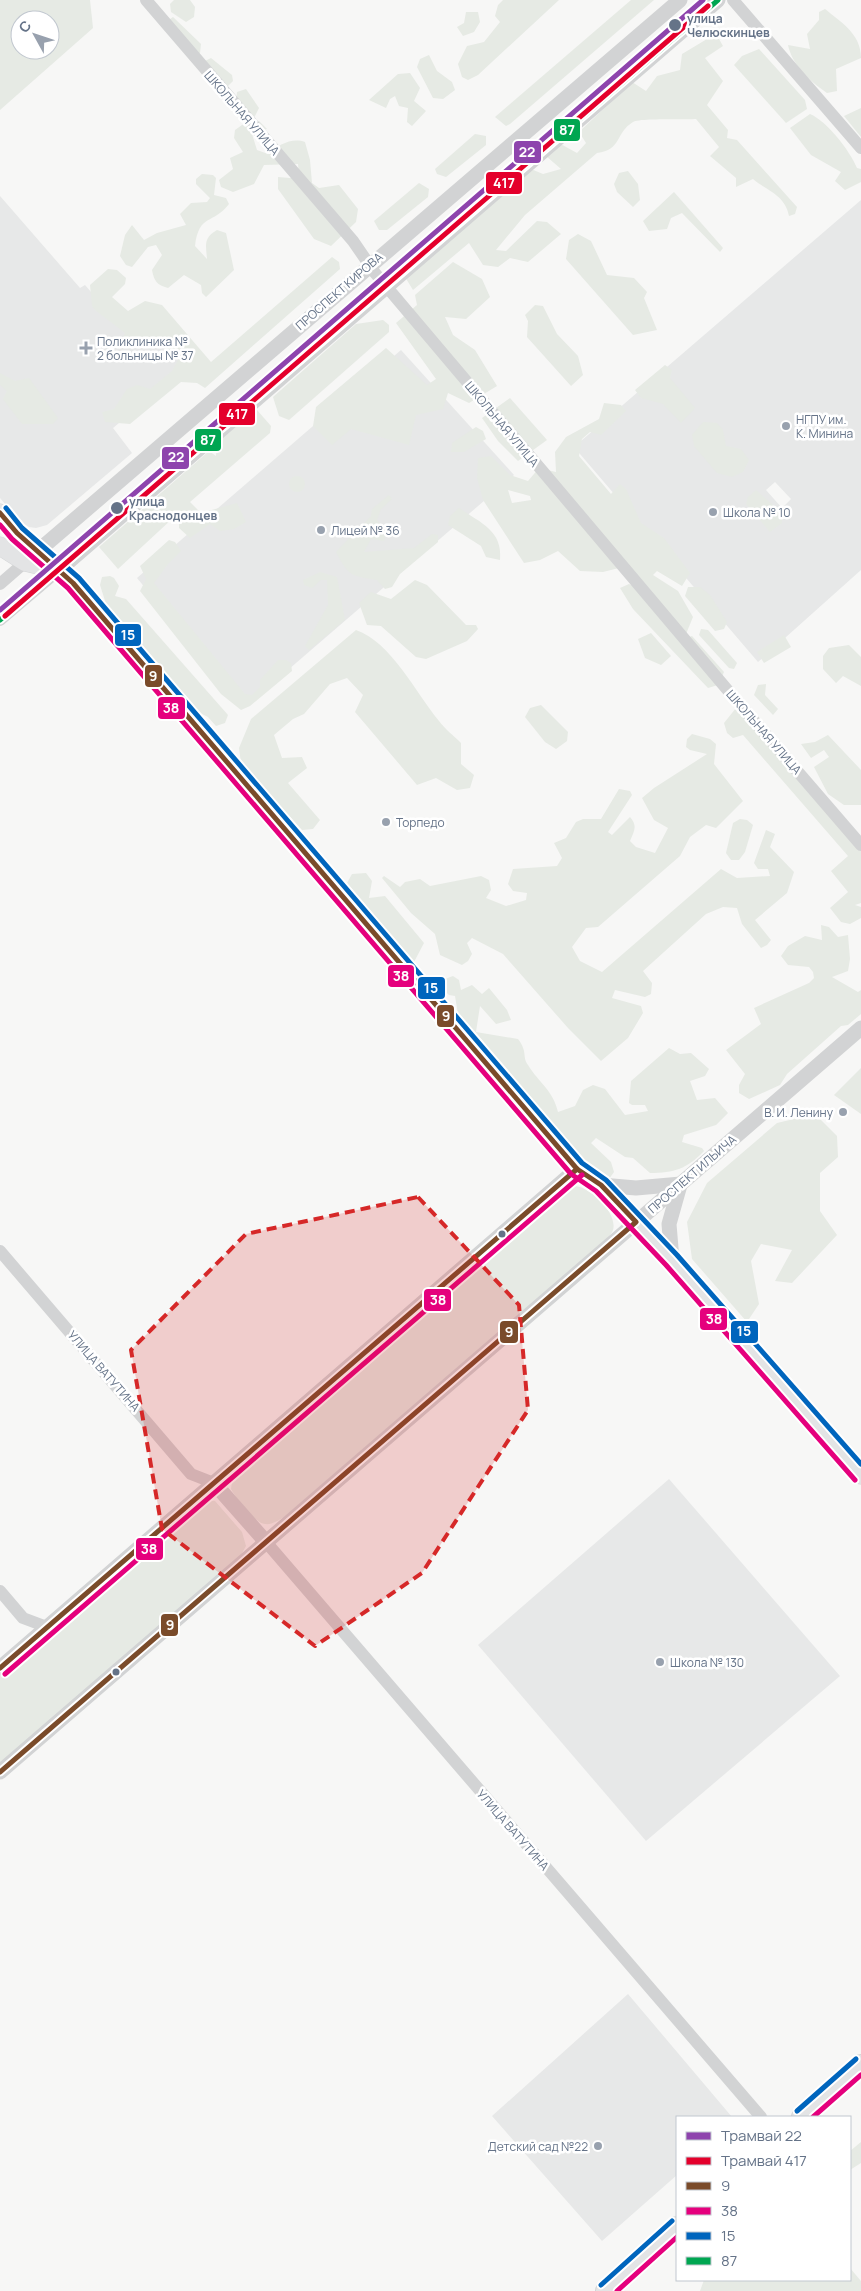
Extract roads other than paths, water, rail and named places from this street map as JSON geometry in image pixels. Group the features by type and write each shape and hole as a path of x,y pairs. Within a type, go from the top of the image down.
{"main road":[{"path":"0,513 17,533 59,570 202,732 577,1168 601,1185 672,1260 861,1475"},
{"path":"0,546 25,562 59,570"},
{"path":"803,2116 861,2065"},
{"path":"606,2291 676,2229"}],"street":[{"name":"ШКОЛЬНАЯ УЛИЦА","path":"146,0 353,241 386,286 736,700 861,844"},
{"name":"ПРОСПЕКТ КИРОВА","path":"0,584 680,0"},
{"path":"0,620 718,0"},
{"path":"733,0 861,148"},
{"name":"ПРОСПЕКТ ИЛЬИЧА","path":"0,1772 861,1028"},
{"path":"0,1668 577,1168"},
{"path":"601,1185 636,1188 680,1184 669,1224 672,1260"},
{"name":"УЛИЦА ВАТУТИНА","path":"0,1251 191,1474 214,1483"},
{"path":"214,1483 266,1542"},
{"name":"УЛИЦА ВАТУТИНА","path":"266,1542 760,2116"},
{"path":"0,1591 23,1618 47,1627"}],"tram line":[{"name":"22","path":"0,610 703,0"},
{"name":"417","path":"5,616 708,6"}],"place":[{"name":"улица Челюскинцев","path":"675,25"},
{"name":"Поликлиника № 2 больницы № 37","path":"86,348"},
{"name":"НГПУ им. К. Минина","path":"786,426"},
{"name":"улица Краснодонцев","path":"117,508"},
{"name":"Школа № 10","path":"713,512"},
{"name":"Лицей № 36","path":"321,530"},
{"name":"Торпедо","path":"386,822"},
{"name":"В. И. Ленину","path":"843,1112"},
{"name":"Школа № 130","path":"660,1662"},
{"name":"Детский сад №22","path":"598,2146"}]}
